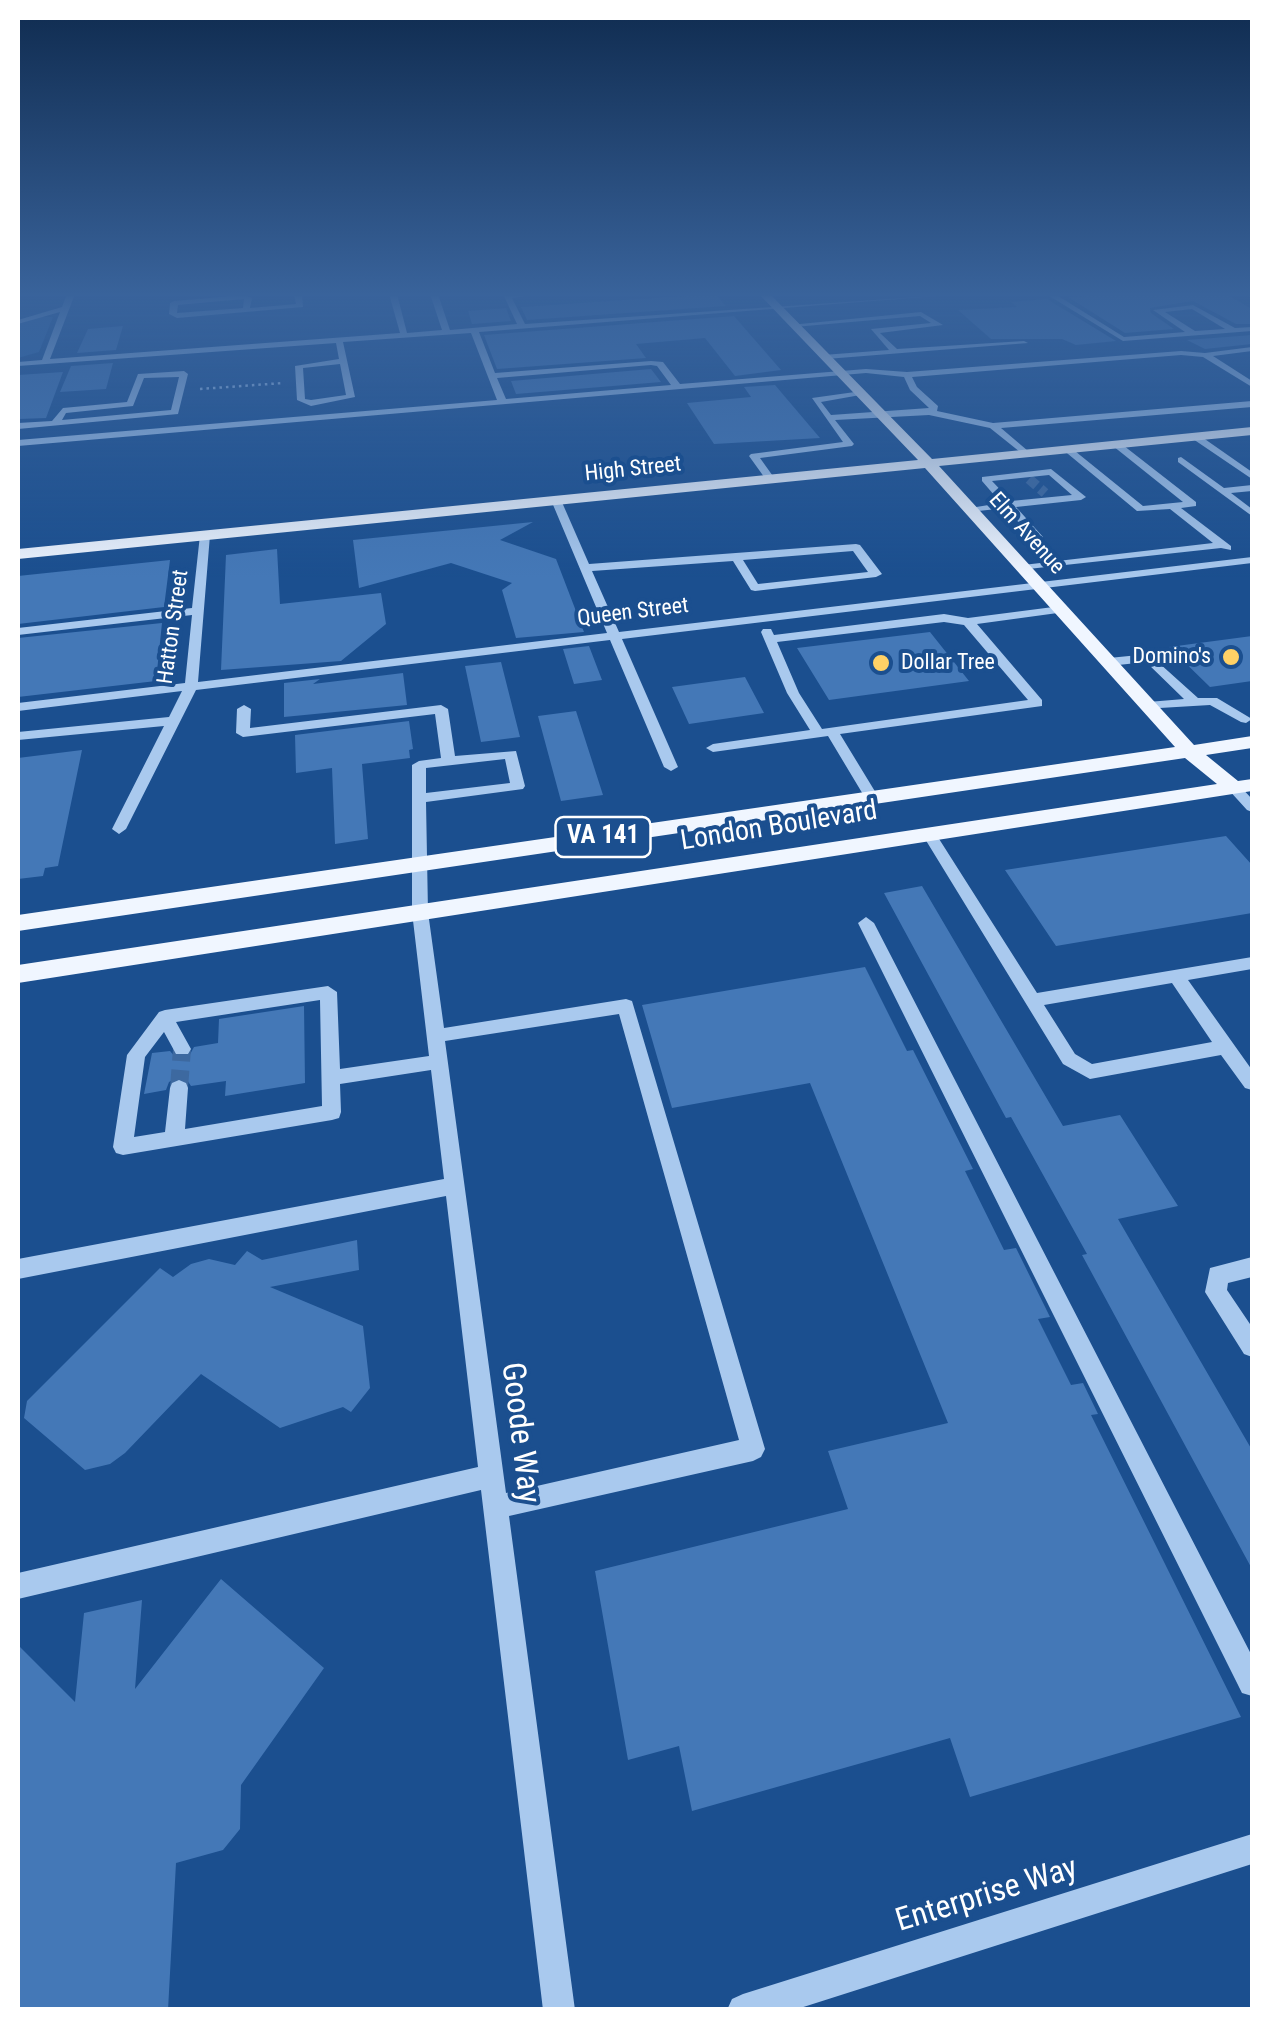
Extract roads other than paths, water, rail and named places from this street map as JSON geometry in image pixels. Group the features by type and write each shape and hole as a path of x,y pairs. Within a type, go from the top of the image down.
{"main road":[{"name":"Elm Avenue","path":"857,389 1189,751 1243,786"},
{"name":"High Street","path":"18,554 1252,431"},
{"name":"London Boulevard","path":"18,922 1252,742"},
{"name":"London Boulevard","path":"18,974 1243,786"}],"street":[{"path":"55,423 63,412 130,404 135,389"},
{"path":"18,426 166,414 179,407 182,389"},
{"path":"301,389 304,402 347,399 351,397 349,389"},
{"path":"497,389 503,403"},
{"path":"18,443 671,389"},
{"path":"915,389 936,408 929,412"},
{"path":"770,479 754,456 850,444 815,400 862,394"},
{"path":"828,418 929,412 993,426 1252,404"},
{"path":"993,426 1025,454"},
{"path":"1196,436 1252,476"},
{"path":"1067,449 1142,509 1192,504 1116,444"},
{"path":"823,448 843,472"},
{"path":"996,456 1024,476"},
{"path":"1180,460 1252,513"},
{"path":"969,509 1006,505 1049,496 1081,497 1051,472 985,478 1006,505 1039,538"},
{"path":"1222,491 1252,488"},
{"path":"556,500 670,767"},
{"path":"1172,506 1248,560"},
{"name":"Hatton Street","path":"119,829 190,686 206,535"},
{"path":"1023,568 1223,545"},
{"path":"586,568 700,558 738,560 856,547 876,574 755,588 738,560"},
{"name":"Queen Street","path":"18,707 1248,560"},
{"path":"772,639 944,618 968,622 1061,610"},
{"path":"18,631 198,611"},
{"path":"759,618 772,639 793,692 872,798"},
{"path":"713,748 1037,703 968,622"},
{"path":"1109,662 1149,658 1193,700"},
{"path":"1148,706 1193,700 1224,705 1250,721"},
{"path":"244,709 244,732 441,709 448,762"},
{"path":"18,736 172,721"},
{"path":"511,754 518,786 421,798 420,765 511,754"},
{"name":"Elm Avenue","path":"1243,786 1252,807"},
{"name":"Goode Way","path":"421,798 420,912 559,2010"},
{"path":"929,834 1068,1058 1090,1072 1225,1046"},
{"path":"866,923 1252,1684"},
{"path":"1032,1000 1252,963"},
{"path":"1176,976 1252,1083"},
{"path":"328,992 332,1112 123,1147 136,1056 164,1017 328,992"},
{"path":"436,1036 626,1006 753,1449 496,1507"},
{"path":"164,1017 182,1048"},
{"path":"331,1078 439,1062"},
{"path":"174,1138 179,1088"},
{"path":"18,1269 455,1186"},
{"path":"1252,1266 1218,1275 1216,1292 1252,1346"},
{"path":"18,1586 491,1476"},
{"name":"Enterprise Way","path":"744,2010 1252,1849"}],"tunnel":[{"path":"1029,479 1045,493"},
{"path":"179,1088 182,1049"}],"place":[{"name":"Domino's","path":"1231,657"},
{"name":"Dollar Tree","path":"881,663"}]}
